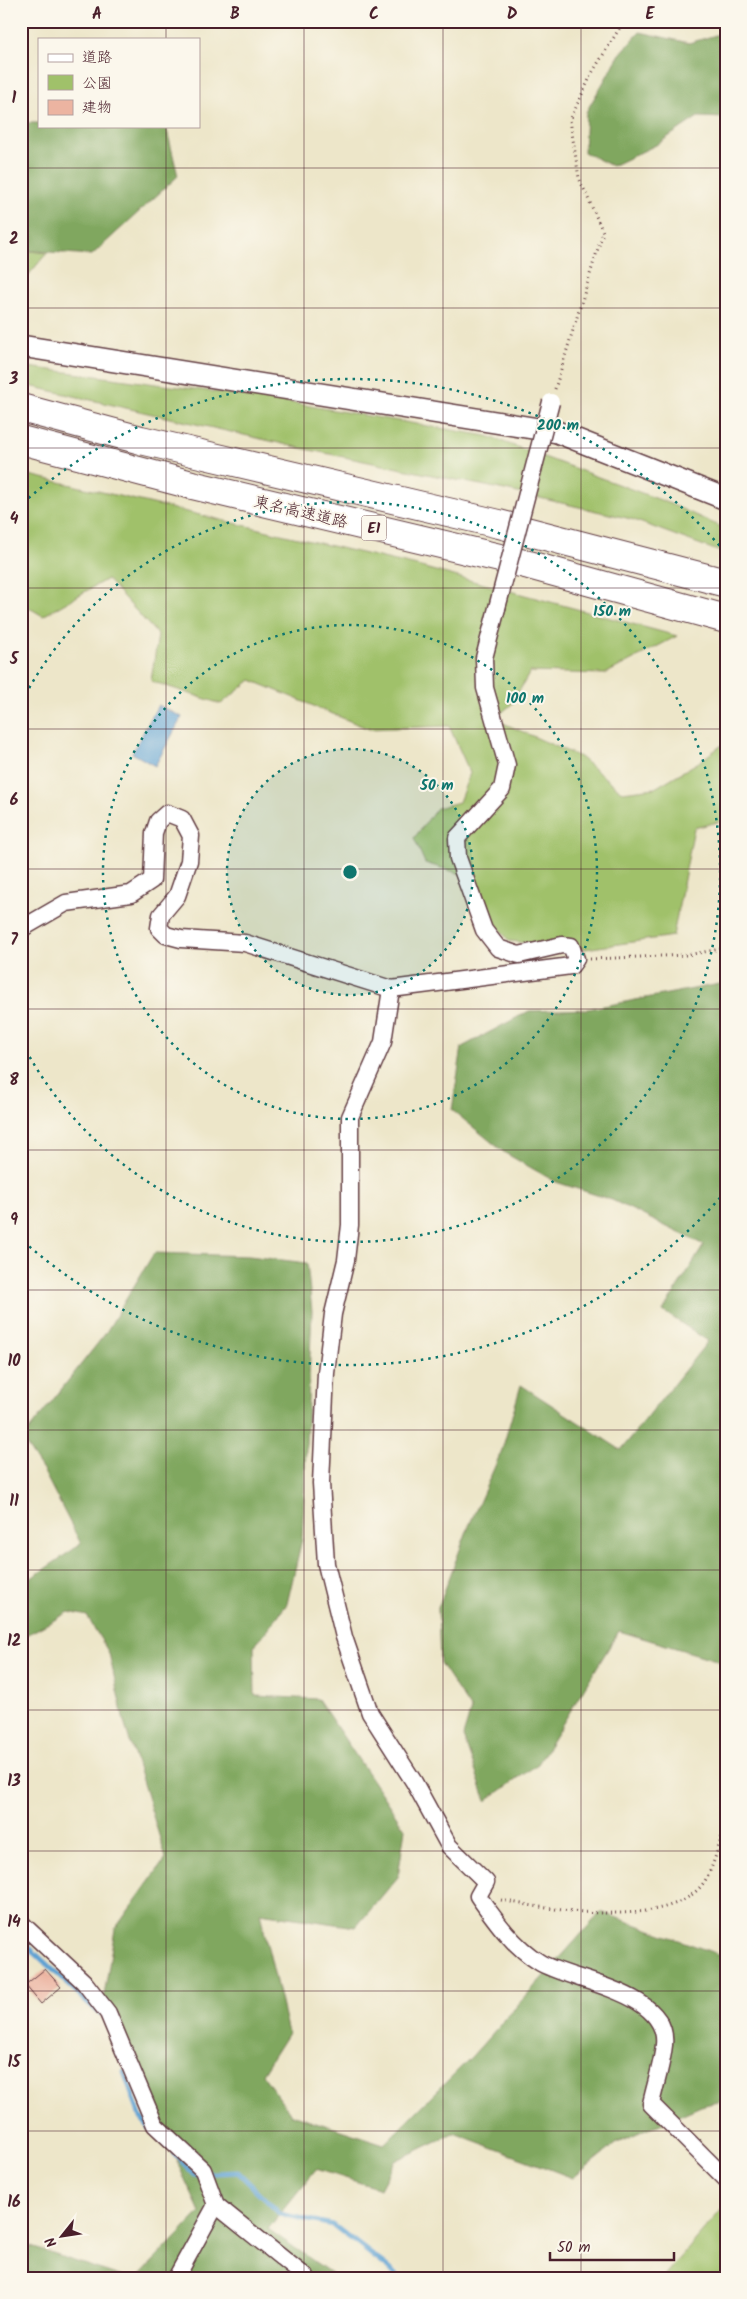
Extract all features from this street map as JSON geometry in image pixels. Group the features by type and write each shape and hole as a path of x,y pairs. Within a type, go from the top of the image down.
{"highway":[{"name":"東名高速道路","path":"21,408 141,440 508,526 726,583"},
{"name":"東名高速道路","path":"21,440 192,485 529,565 726,619"}],"street":[{"path":"21,346 557,432 726,499"},
{"path":"21,929 66,903 131,894 152,880 154,832 158,821 167,813 182,819 191,836 189,861 177,896 162,915 159,928 166,936 181,939 245,943 391,989 562,969 571,966 576,959 571,946 562,945 519,955 498,948 484,930 458,858 456,838 502,789 506,765 486,688 484,658 551,402"},
{"path":"391,989 384,1042 350,1116 350,1224 346,1260 333,1314 326,1373 321,1483 326,1564 344,1637 370,1713 414,1782 449,1846 486,1882 478,1896 504,1932 540,1963 619,1992 648,2008 661,2027 665,2043 651,2104 726,2179"},
{"path":"21,1923 84,1982 108,2013 155,2125 205,2177 216,2204 307,2278"},
{"path":"176,2278 216,2204"}],"path":[{"path":"551,402 603,232 579,178 570,120 592,73 624,21"},
{"path":"576,959 687,955 726,948"},
{"path":"478,1896 551,1910 643,1913 667,1908 690,1896 705,1879 726,1825"}],"green space":[{"path":"640,32 689,43 726,32 726,118 698,117 656,145 612,166 584,152 586,112 620,54"},
{"path":"21,123 38,123 38,128 166,128 178,176 92,255 21,250"},
{"path":"21,250 47,253 21,284"},
{"path":"21,366 269,399 487,436 666,502 726,529 726,554 631,519 505,490 305,449 21,384"},
{"path":"21,473 417,566 677,636 605,674 530,672 512,704 494,719 580,757 622,792 655,788 699,762 726,742 726,820 694,828 673,936 585,949 509,941 484,909 461,874 425,863 414,838 437,808 459,802 470,773 449,726 369,729 251,680 221,704 151,681 158,635 107,579 43,616 21,603"},
{"path":"725,983 726,1666 716,1660 619,1631 538,1764 486,1801 463,1736 471,1710 440,1663 438,1608 468,1528 502,1450 521,1385 621,1450 708,1341 663,1311 704,1245 612,1200 556,1182 505,1153 452,1110 462,1047 529,1011 588,1009"},
{"path":"154,1253 249,1256 307,1263 312,1311 302,1539 287,1604 254,1647 255,1696 318,1699 405,1829 398,1877 356,1927 260,1913 288,2033 262,2074 291,2114 384,2144 473,2055 601,1912 726,1957 726,2100 701,2106 615,2144 573,2178 454,2133 395,2161 380,2189 316,2169 268,2229 338,2278 137,2278 200,2212 103,2002 115,1929 166,1858 124,1722 109,1653 87,1616 69,1612 21,1638 21,1585 81,1544 44,1472 22,1439 105,1334"},
{"path":"723,2208 726,2210 726,2278 663,2278"},
{"path":"22,2244 126,2278 21,2278"}],"water":[{"path":"158,705 182,717 155,766 132,753"}],"building":[{"path":"45,1969 61,1987 41,2004 25,1985"}],"waterway":[{"path":"21,1940 99,2013"},
{"path":"124,2072 141,2118 150,2128"},
{"path":"174,2154 194,2174 238,2172 280,2214 333,2225 390,2269 398,2278"}]}
